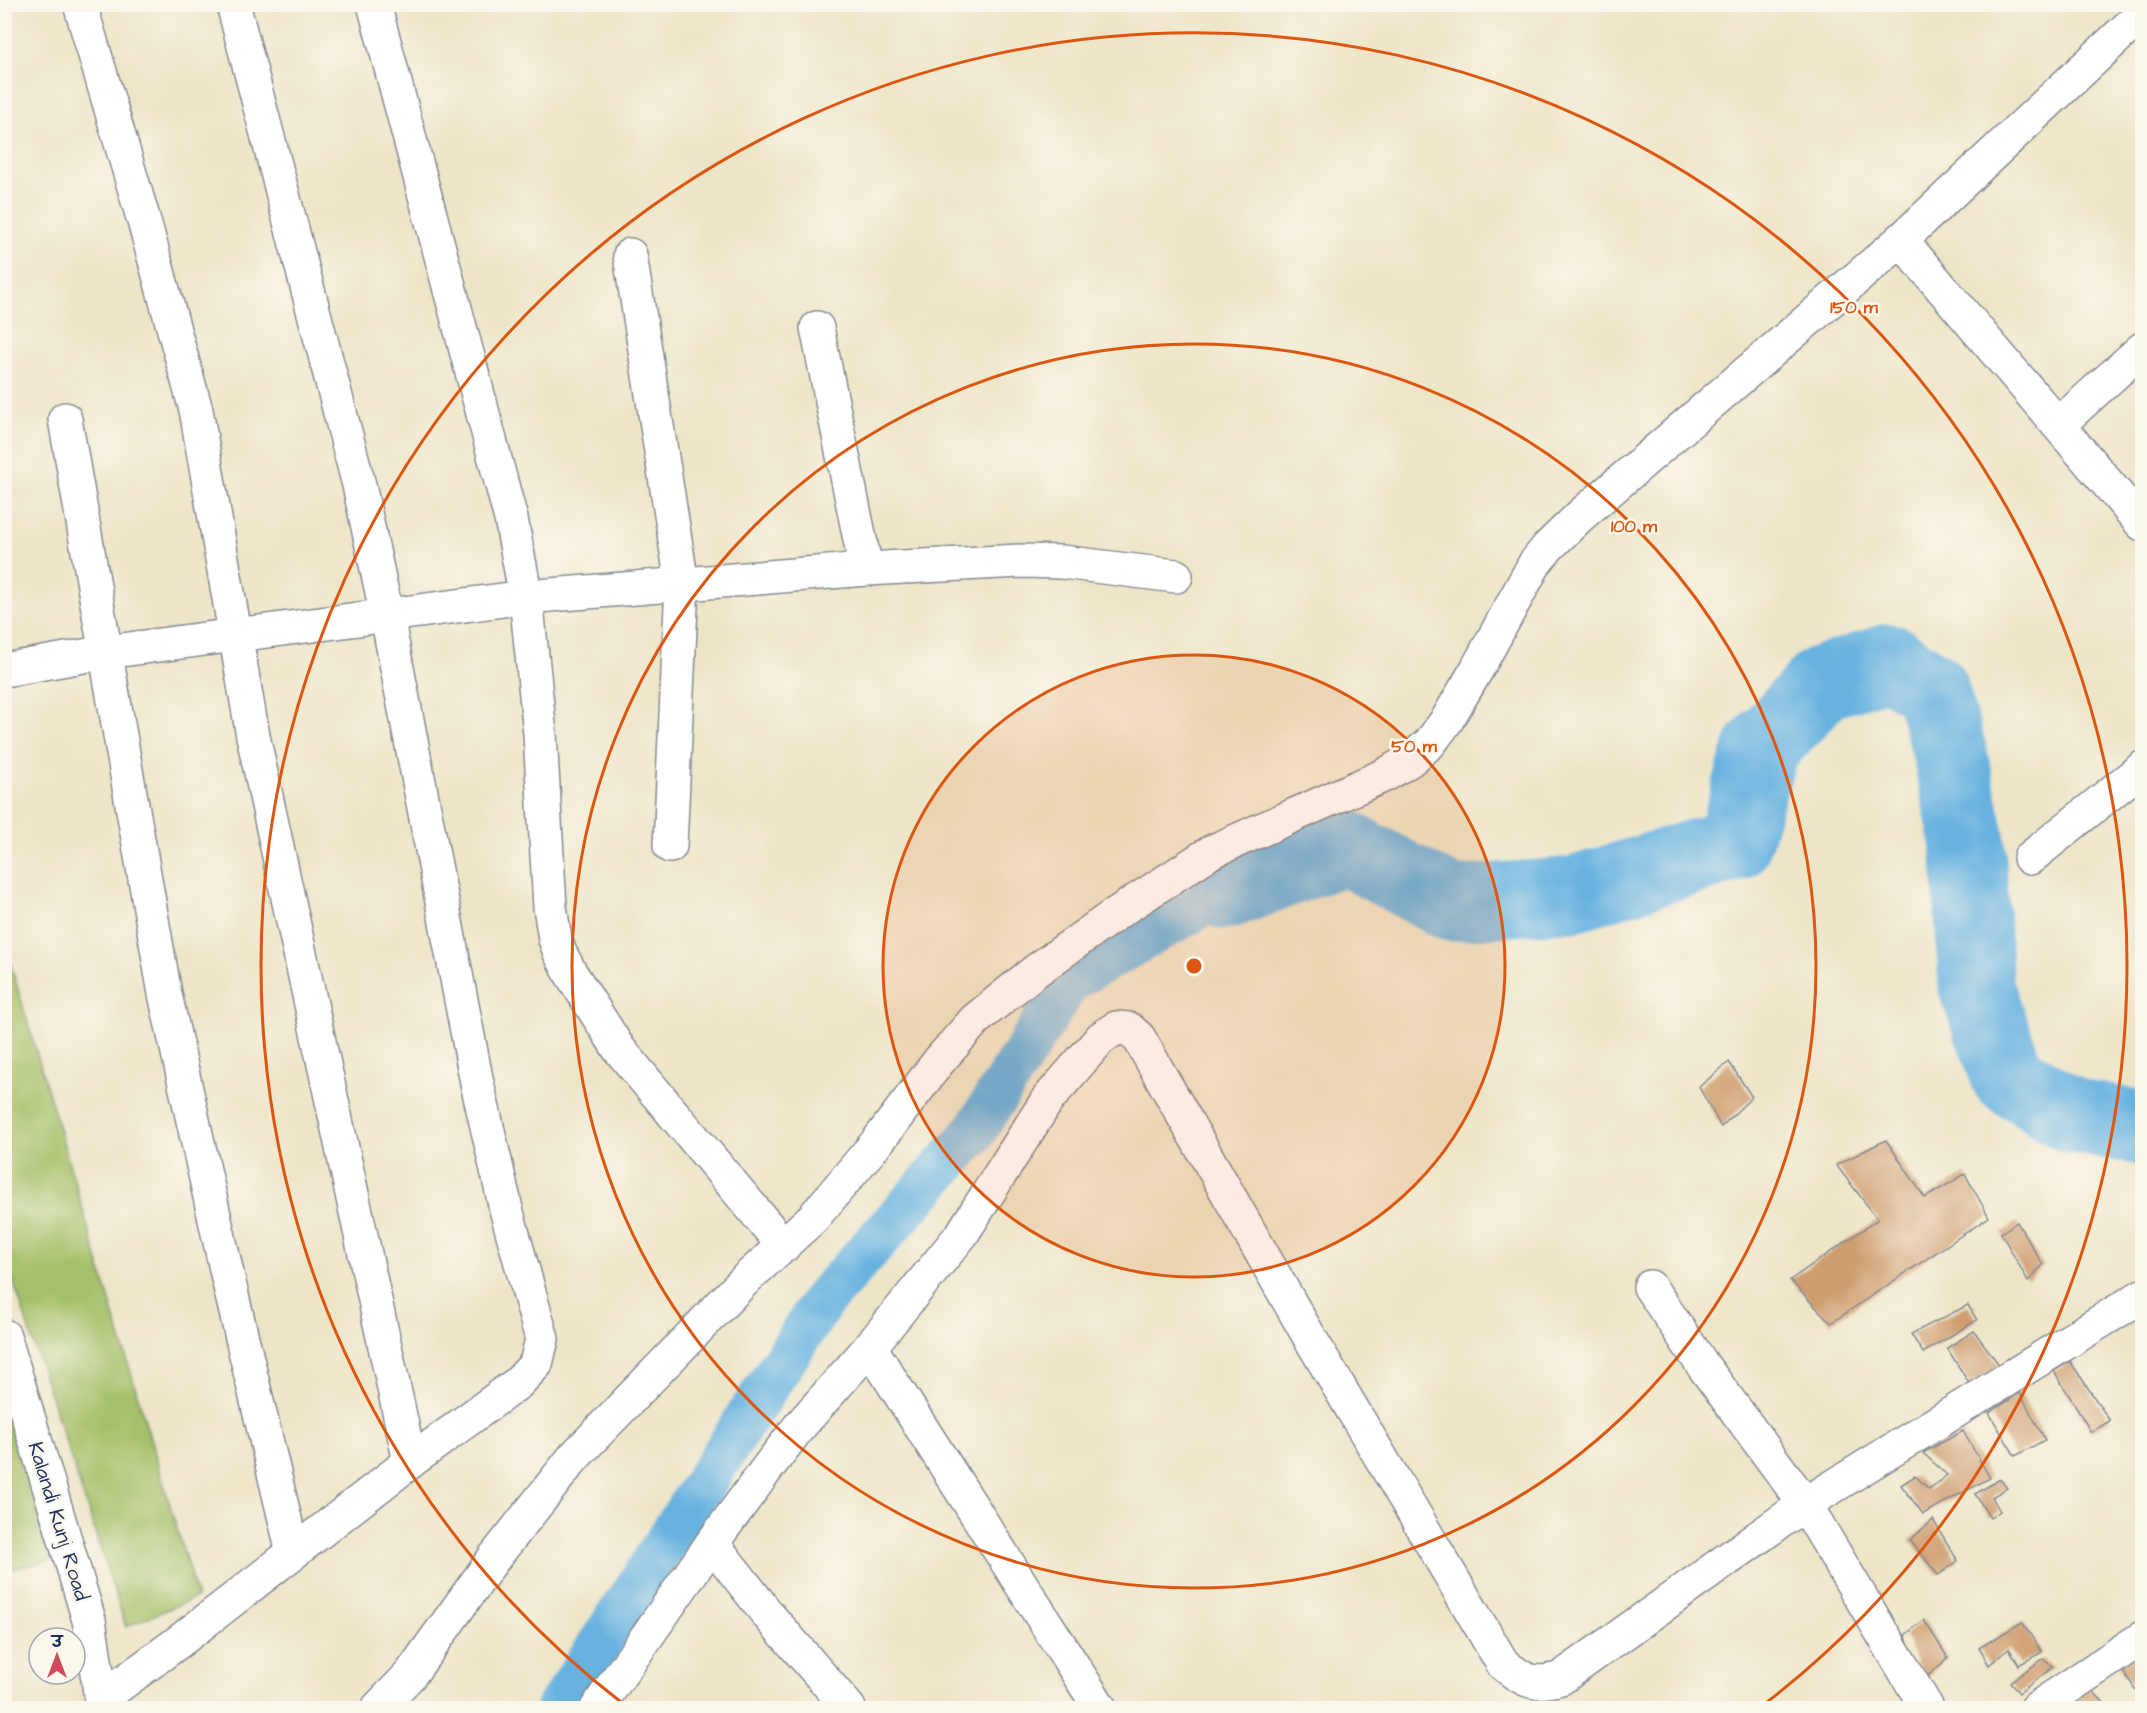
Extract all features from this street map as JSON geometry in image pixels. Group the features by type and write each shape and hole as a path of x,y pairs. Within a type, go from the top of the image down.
{"street":[{"path":"80,4 146,228 196,410 254,736 410,1462"},
{"path":"101,1704 410,1462 518,1383 536,1364 542,1339 506,1209 477,1083 387,616 359,485 233,4"},
{"path":"375,4 511,519 526,597 540,734 550,907 555,939 570,972 620,1049 784,1246"},
{"path":"378,1708 410,1675 494,1558 574,1457 747,1278 813,1218 854,1170 939,1061 975,1020 1034,972 1117,913 1211,852 1385,775 1410,760 1430,743 1447,720 1477,669 1535,563 1548,547 1580,516 1902,240 2142,14"},
{"path":"1902,240 2142,524"},
{"path":"630,255 682,584 670,846"},
{"path":"817,328 866,569"},
{"path":"2058,425 2142,349"},
{"path":"65,418 165,994 230,1287 293,1553"},
{"path":"4,670 106,652 526,597 866,569 1020,561 1062,562 1176,576"},
{"path":"2030,858 2142,768"},
{"path":"597,1708 712,1543 799,1427 870,1347 962,1234 1048,1099 1101,1038 1116,1028 1129,1029 1139,1038 1312,1342 1503,1664 1520,1678 1538,1708"},
{"path":"1650,1287 1722,1392 1805,1504 1927,1708"},
{"path":"1520,1678 1543,1683 1561,1678 1805,1504 2142,1296"},
{"name":"Kalandi Kunj Road","path":"4,1336 89,1620 101,1704"},
{"path":"870,1347 1100,1708"},
{"path":"712,1543 769,1616 849,1708"},
{"path":"2037,1708 2142,1638"}],"green space":[{"path":"4,942 197,1597 126,1627 5,1256"},
{"path":"4,1380 58,1558 5,1571 4,1571"}],"building":[{"path":"1729,1062 1752,1097 1721,1127 1699,1087"},
{"path":"1886,1140 1925,1198 1965,1174 1989,1217 1831,1323 1790,1280 1878,1219 1836,1165"},
{"path":"2017,1222 2043,1265 2028,1281 2001,1233"},
{"path":"1968,1305 1977,1320 1923,1353 1911,1334"},
{"path":"1974,1331 2000,1366 1970,1385 1947,1348"},
{"path":"2070,1361 2110,1421 2091,1432 2054,1371"},
{"path":"2020,1393 2045,1440 2015,1456 1989,1413"},
{"path":"1963,1431 1990,1478 1923,1514 1901,1485 1915,1476 1929,1489 1947,1475 1923,1453"},
{"path":"2000,1479 2007,1488 1992,1497 2000,1511 1990,1518 1975,1494"},
{"path":"1933,1520 1958,1561 1938,1575 1910,1540"},
{"path":"1924,1620 1948,1658 1923,1680 1905,1635"},
{"path":"2022,1622 2042,1652 2019,1665 2009,1648 1989,1665 1979,1648"},
{"path":"2142,1649 2142,1699 2118,1664"},
{"path":"2043,1659 2053,1667 2019,1693 2010,1682"},
{"path":"2085,1683 2109,1708 2080,1708 2071,1694"}],"waterway":[{"path":"1226,892 1345,847 1451,904 1573,894 1733,845 1761,749 1822,683 1889,661 1931,688 1950,754 1968,841 1976,987 2008,1076 2072,1116 2142,1128"},
{"path":"558,1708 824,1299 973,1134 1070,980 1226,892"}]}
